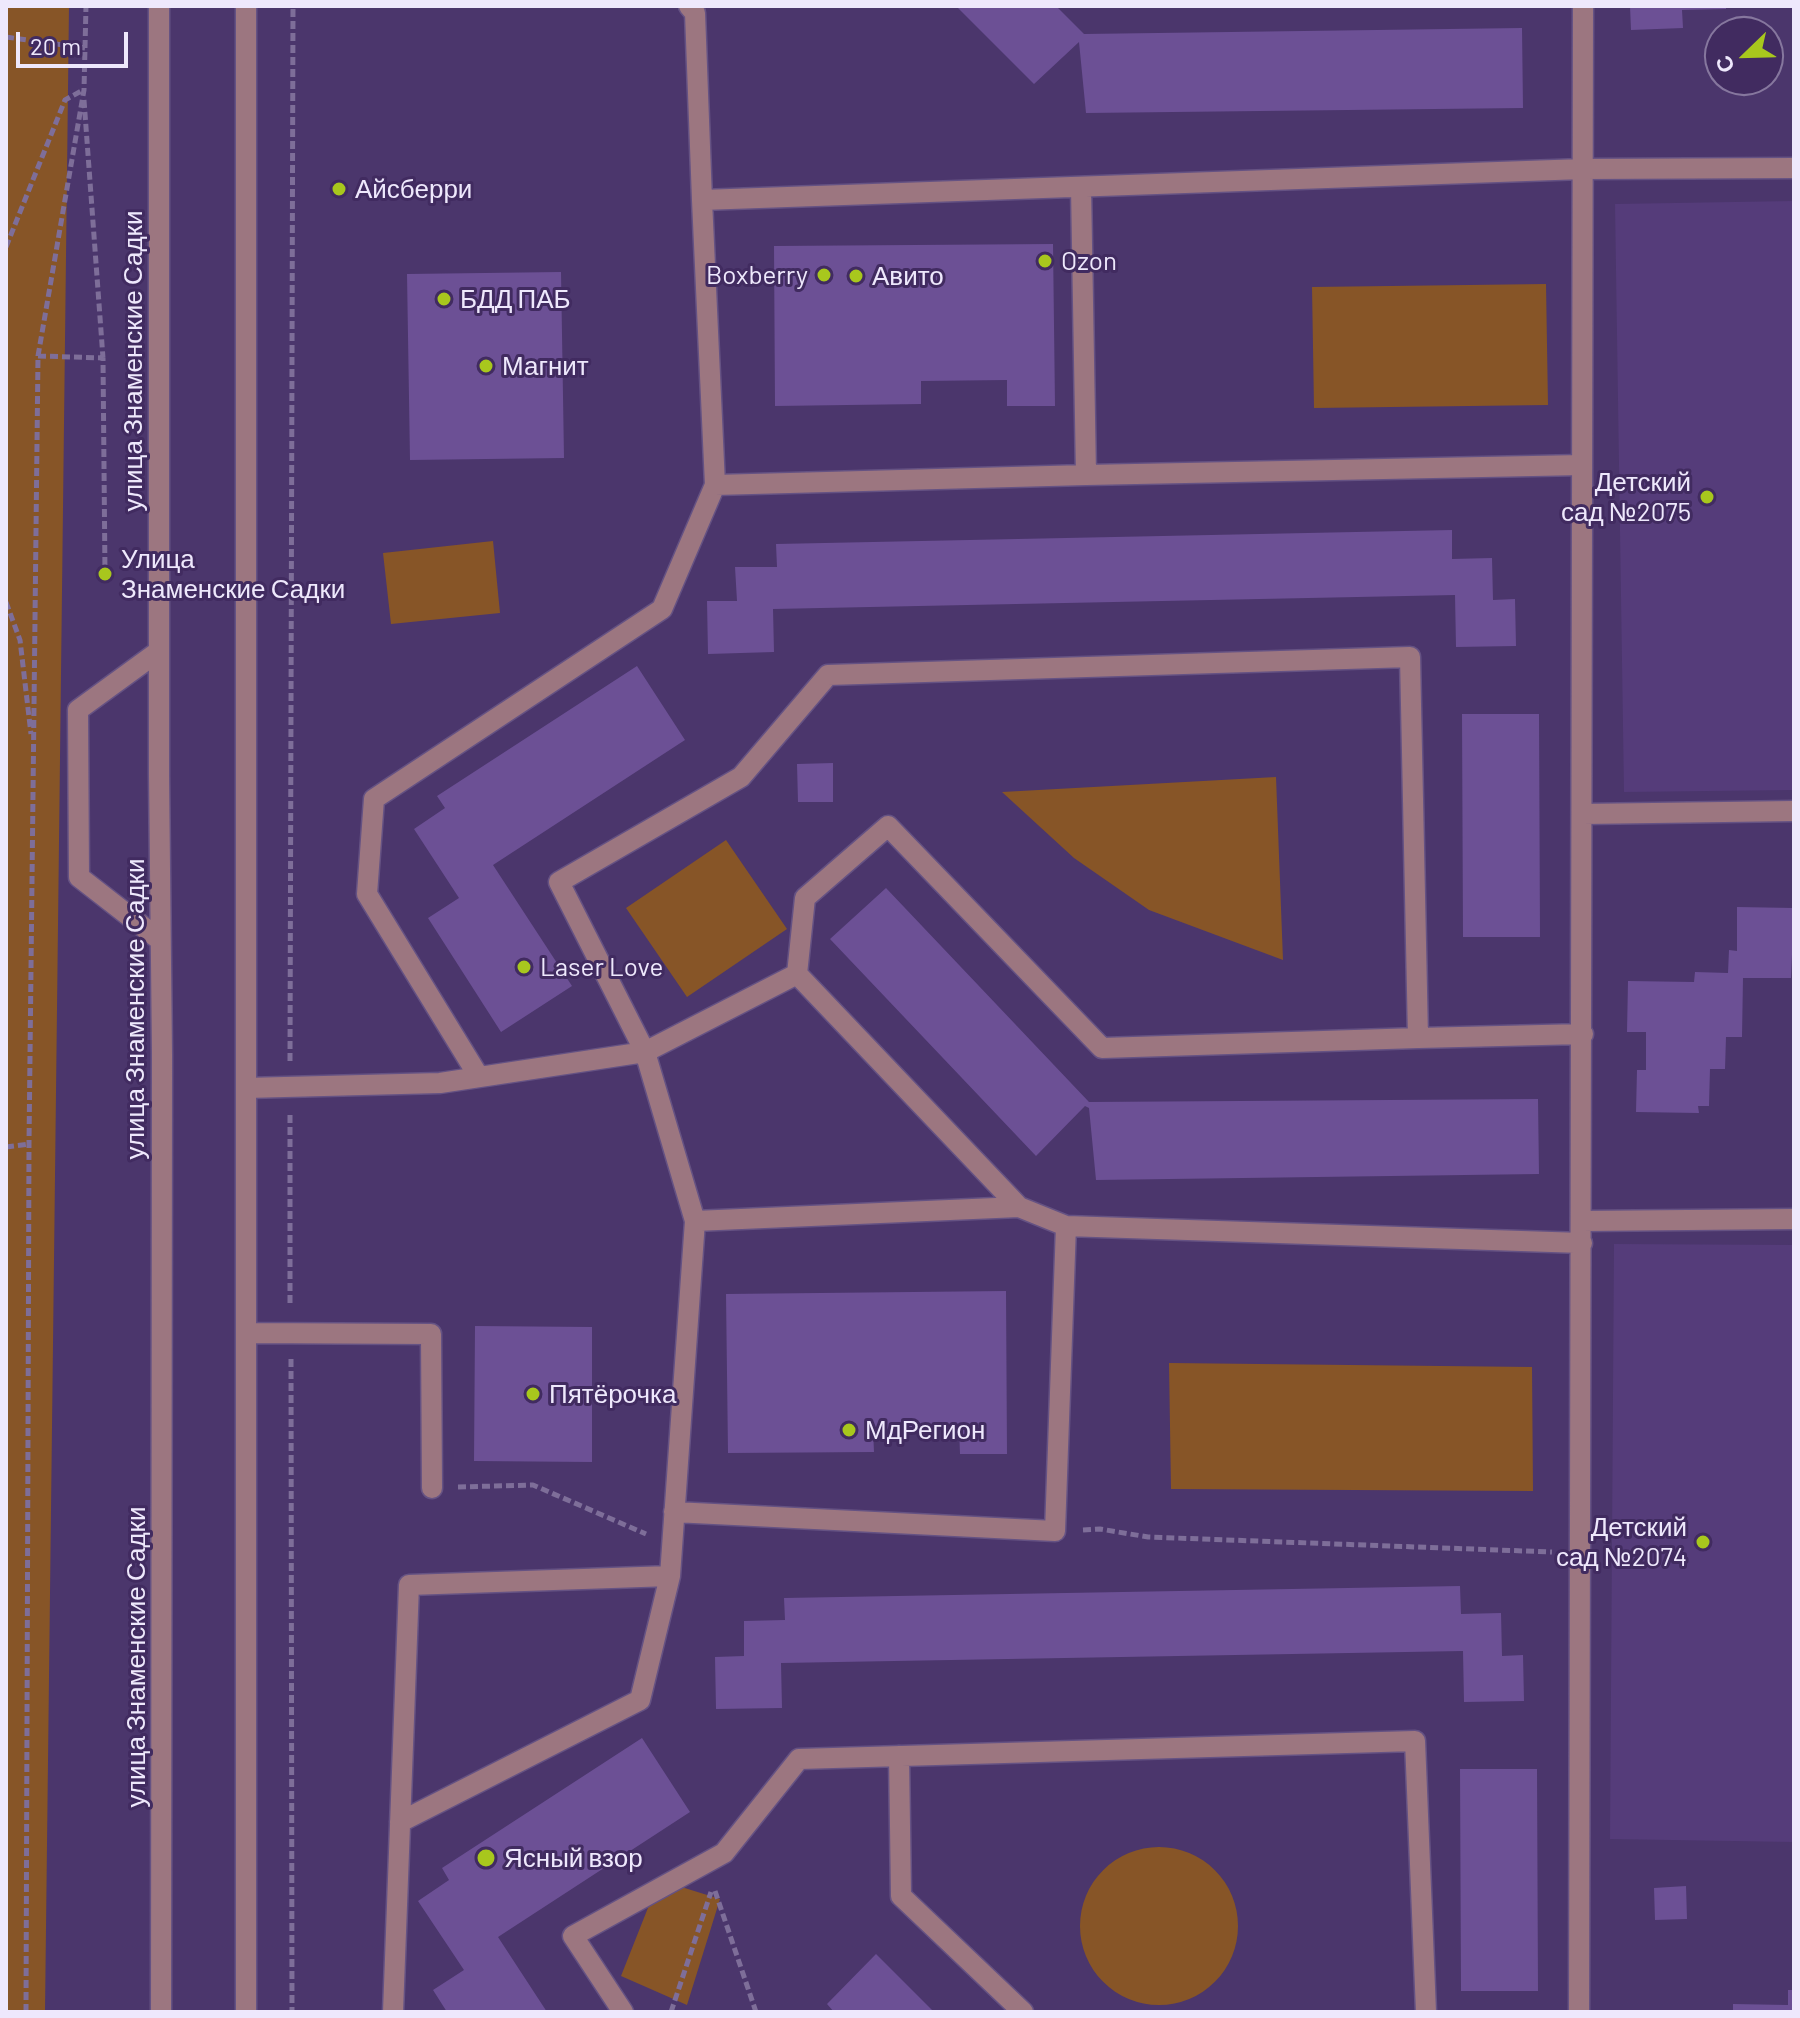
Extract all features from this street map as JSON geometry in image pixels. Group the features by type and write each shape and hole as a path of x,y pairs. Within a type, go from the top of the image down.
{"street":[{"name":"улица Знаменские Садки","path":"159,6 161,2012"},
{"path":"246,6 246,2012"},
{"path":"479,1077 367,894 374,799 662,609 715,485 695,13 689,6"},
{"path":"1579,2012 1583,6"},
{"path":"702,200 1583,169 1794,168"},
{"path":"1081,187 1086,475"},
{"path":"715,485 1582,465"},
{"path":"159,651 78,710 78,756 79,877 160,940"},
{"path":"400,1822 640,1700 670,1576 695,1221 645,1052 559,882 741,777 828,675 1410,657 1418,1038"},
{"path":"1583,814 1794,811"},
{"path":"1582,1243 1066,1226 1019,1207 797,974 805,898 888,826 1102,1048 1583,1034"},
{"path":"246,1088 440,1083 645,1052 797,974"},
{"path":"695,1221 1019,1207"},
{"path":"1582,1221 1794,1219"},
{"path":"674,1512 1055,1531 1066,1226"},
{"path":"246,1333 431,1334 432,1488"},
{"path":"393,2012 409,1585 670,1576"},
{"path":"623,2012 573,1936 724,1853 799,1759 1415,1741 1426,2012"},
{"path":"899,1756 901,1896 1023,2012"}],"path":[{"path":"86,6 84,90 103,358 105,574"},
{"path":"292,2012 290,1086 293,6"},
{"path":"6,37 85,48"},
{"path":"6,247 65,100 84,90"},
{"path":"26,2012 29,1144 38,356 84,90"},
{"path":"38,356 103,358"},
{"path":"6,602 20,640 34,764"},
{"path":"6,1147 29,1144"},
{"path":"432,1488 533,1485 672,1546"},
{"path":"1100,1529 1148,1537 1581,1553"},
{"path":"671,2012 713,1887 756,2012"}],"shaded area":[{"path":"6,6 69,6 45,2012 6,2012"},
{"name":"Детский сад №2075","path":"1794,201 1794,790 1624,792 1615,204"},
{"path":"1546,284 1548,405 1314,408 1312,287"},
{"path":"493,541 500,613 391,624 383,553"},
{"path":"1276,777 1283,960 1149,910 1074,858 1002,792"},
{"path":"726,840 787,929 687,997 626,908"},
{"name":"Детский сад №2074","path":"1614,1244 1794,1245 1794,1842 1610,1839"},
{"path":"1169,1363 1532,1367 1533,1491 1171,1489"},
{"path":"1159,1847 1189,1853 1215,1870 1232,1896 1238,1926 1232,1956 1215,1982 1189,1999 1159,2005 1129,1999 1103,1982 1086,1956 1080,1926 1086,1896 1103,1870 1129,1853"},
{"path":"659,1880 720,1899 687,2005 621,1976"}],"building":[{"path":"956,6 1056,6 1084,34 1522,28 1523,108 1086,113 1079,42 1034,84"},
{"path":"1630,6 1726,6 1726,9 1682,10 1683,28 1631,30"},
{"path":"1053,244 1055,406 1007,406 1007,380 921,381 921,404 775,406 774,246"},
{"name":"Магнит","path":"561,272 564,458 410,460 407,274"},
{"path":"1452,530 1452,559 1492,558 1493,600 1515,599 1516,646 1456,647 1455,595 773,609 774,652 708,654 707,601 737,601 735,567 777,567 776,544"},
{"path":"637,666 685,740 493,865 572,986 501,1032 428,918 459,898 414,829 445,808 437,796"},
{"path":"1462,714 1539,714 1540,937 1463,937"},
{"path":"833,763 833,802 798,802 797,764"},
{"path":"886,888 1089,1102 1538,1099 1539,1174 1096,1180 1089,1108 1085,1106 1036,1156 830,939"},
{"path":"1737,907 1794,908 1791,978 1743,978 1742,1037 1726,1037 1725,1069 1710,1069 1709,1106 1698,1106 1699,1113 1636,1112 1637,1070 1646,1070 1646,1032 1627,1032 1628,981 1694,982 1695,972 1728,973 1729,950 1737,951"},
{"path":"1006,1291 1007,1454 960,1454 959,1428 873,1429 874,1452 728,1453 726,1294"},
{"name":"Пятёрочка","path":"475,1326 592,1327 592,1462 474,1461"},
{"path":"1460,1586 1461,1614 1501,1613 1502,1656 1523,1655 1524,1701 1464,1702 1463,1651 781,1663 782,1708 716,1709 715,1657 744,1656 744,1621 785,1620 784,1598"},
{"path":"642,1738 690,1812 498,1937 547,2012 447,2012 433,1990 464,1970 418,1901 449,1880 442,1868"},
{"path":"1460,1769 1537,1769 1538,1991 1461,1991"},
{"path":"1686,1886 1687,1919 1655,1920 1654,1888"},
{"path":"876,1954 934,2012 834,2012 827,2004"},
{"path":"1788,1990 1794,1990 1794,2012 1733,2012 1733,2004 1788,2005"}],"place":[{"name":"Айсберри","path":"339,189"},
{"name":"Ozon","path":"1045,261"},
{"name":"Boxberry","path":"824,275"},
{"name":"Авито","path":"856,276"},
{"name":"БДД ПАБ","path":"444,299"},
{"name":"Магнит","path":"486,366"},
{"name":"Детский сад №2075","path":"1707,497"},
{"name":"Улица Знаменские Садки","path":"105,574"},
{"name":"Laser Love","path":"524,967"},
{"name":"Пятёрочка","path":"533,1394"},
{"name":"МдРегион","path":"849,1430"},
{"name":"Детский сад №2074","path":"1703,1542"},
{"name":"Ясный взор","path":"486,1858"}]}
